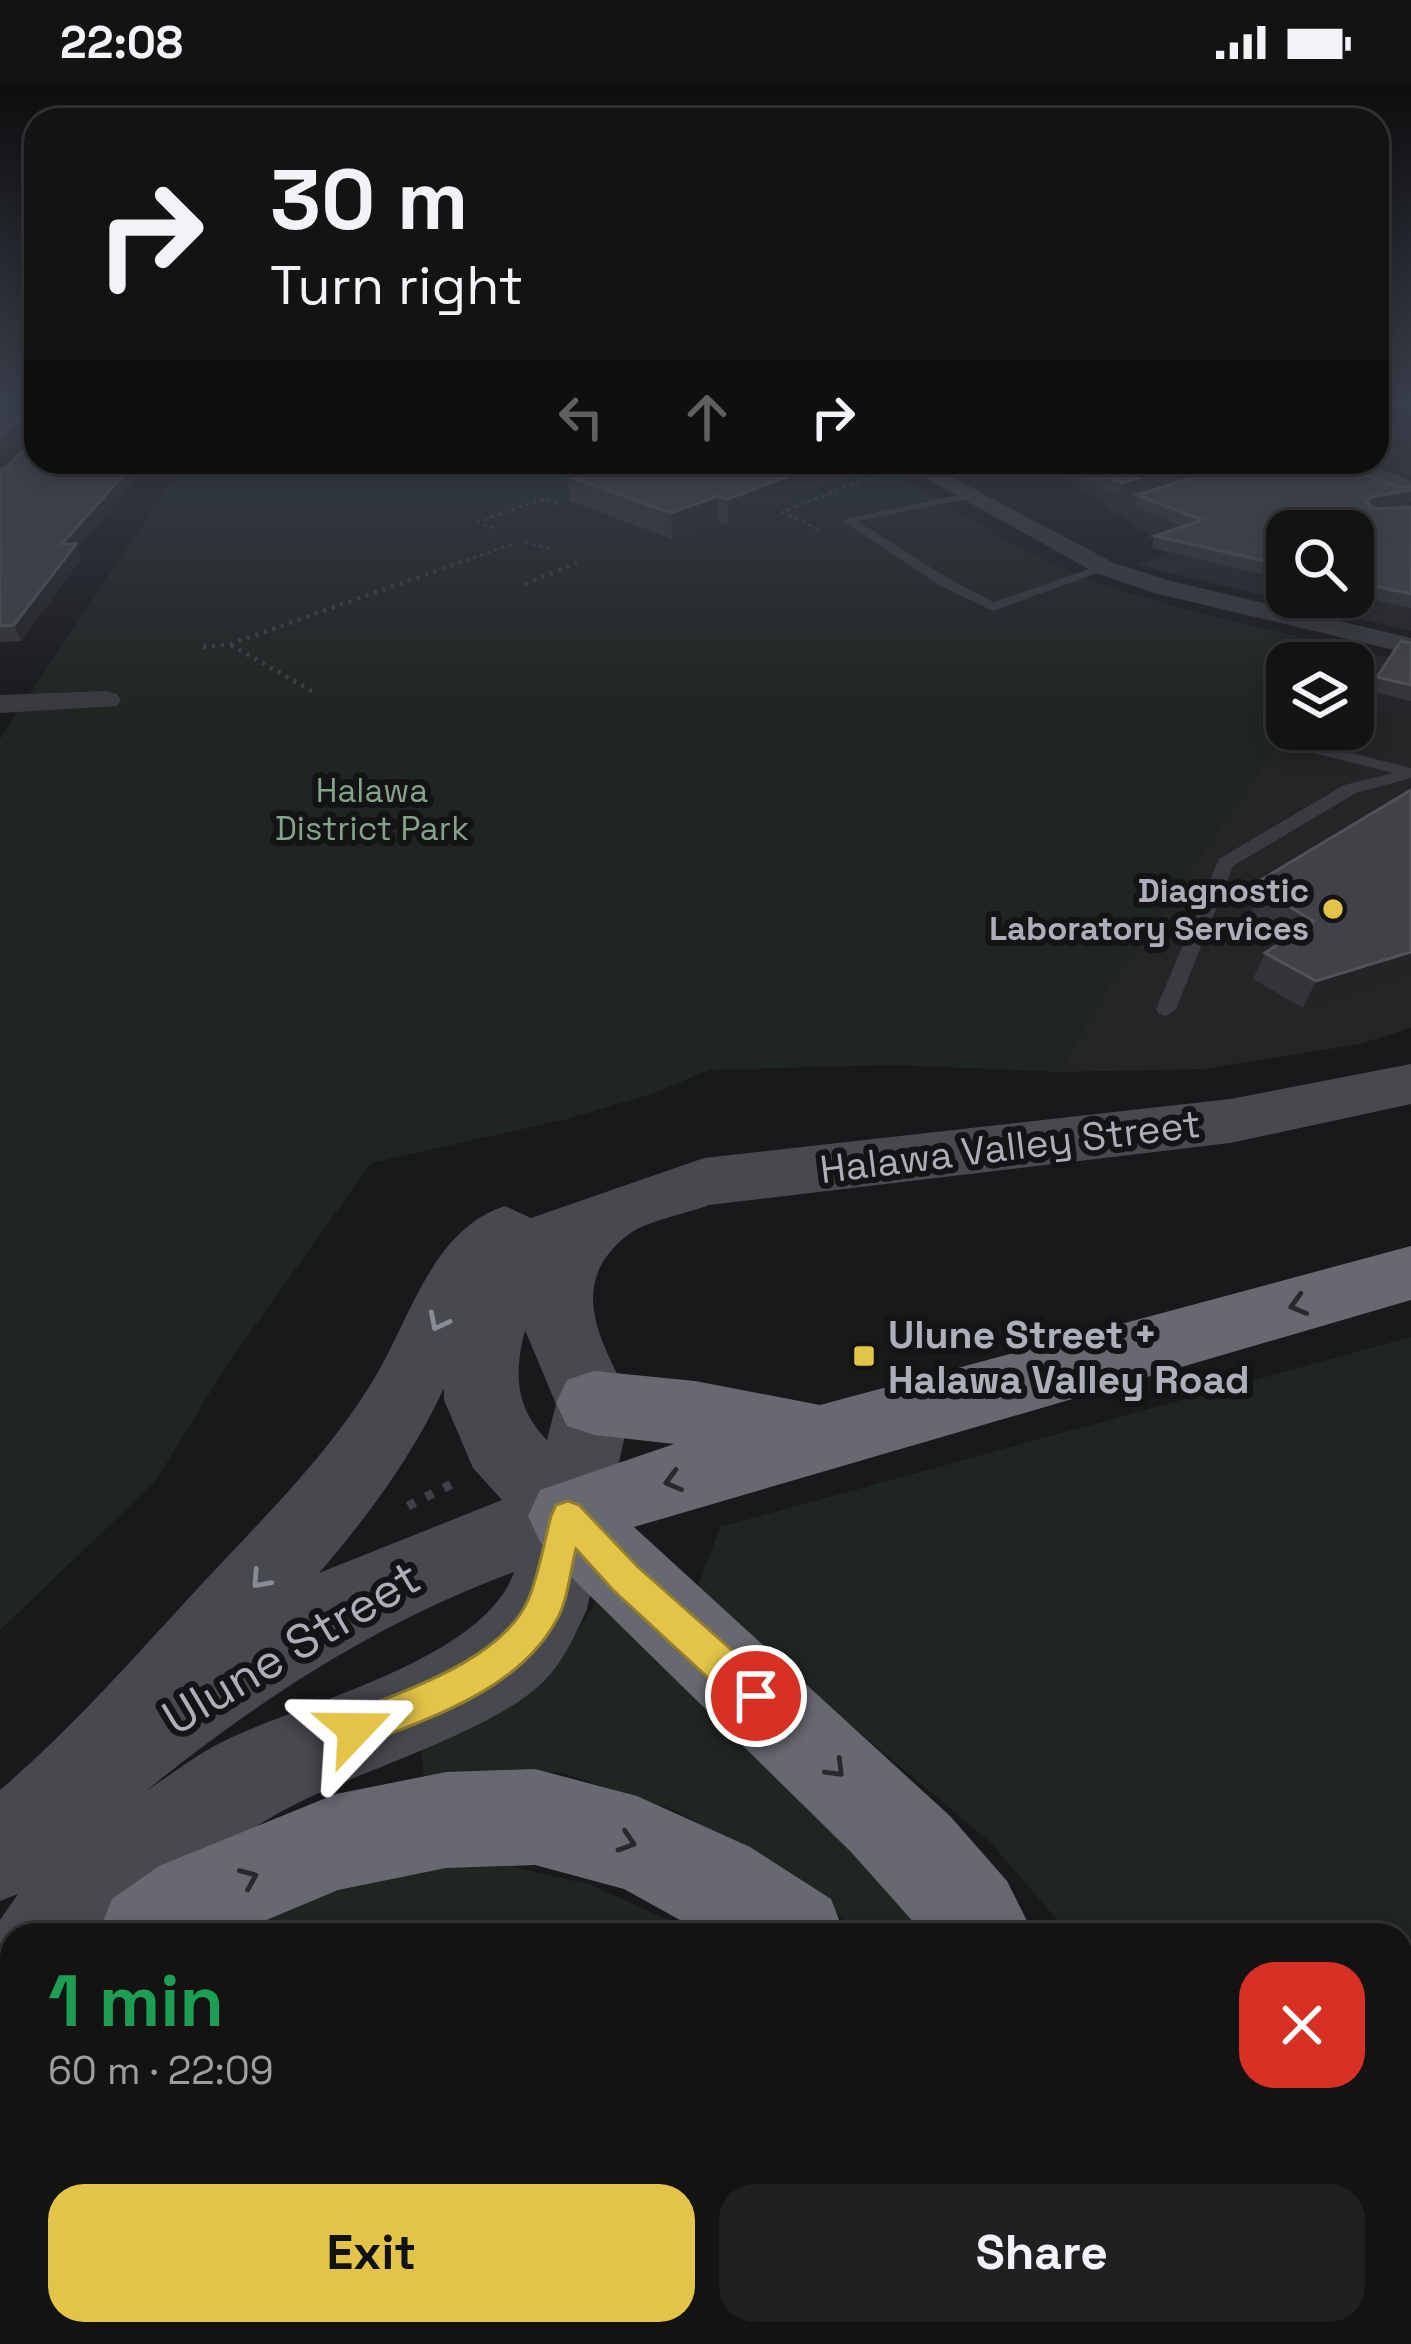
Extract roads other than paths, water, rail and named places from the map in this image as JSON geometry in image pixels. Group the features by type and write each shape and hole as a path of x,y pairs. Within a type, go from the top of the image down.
{"highway":[{"path":"977,1923 958,1892 813,1747 626,1579 568,1516 631,1492 1411,1273"},
{"path":"594,1402 695,1414 827,1439"},
{"path":"164,1923 194,1901 337,1842 446,1820 535,1817 637,1844 715,1882 777,1923"}],"street":[{"path":"992,508 1105,568 1163,587 1411,646"},
{"path":"0,704 106,700"},
{"name":"Halawa Valley Street","path":"568,1516 500,1444 481,1400 483,1352 498,1299 526,1259 559,1233 704,1181 1230,1121 1411,1084"},
{"path":"87,1776 345,1485 398,1407 459,1282 494,1241 539,1206 611,1177 704,1181"},
{"name":"Halawa Valley Street","path":"594,1402 564,1347 556,1311 574,1247 611,1214"},
{"path":"61,1923 149,1845 254,1775 456,1687 513,1651 544,1610 594,1402"},
{"name":"Ulune Street","path":"0,1852 87,1776 268,1651 366,1594 450,1556 568,1516"}],"lane":[{"path":"906,508 848,520 944,582 993,607 1105,568"},
{"path":"1321,750 1411,773"},
{"path":"1166,1009 1225,863 1350,789 1411,773"}],"place":[{"name":"Diagnostic Laboratory Services","path":"1333,909"},
{"name":"Ulune Street + Halawa Valley Road","path":"864,1356"}],"park label":[{"name":"Halawa District Park","path":"372,809"}]}
